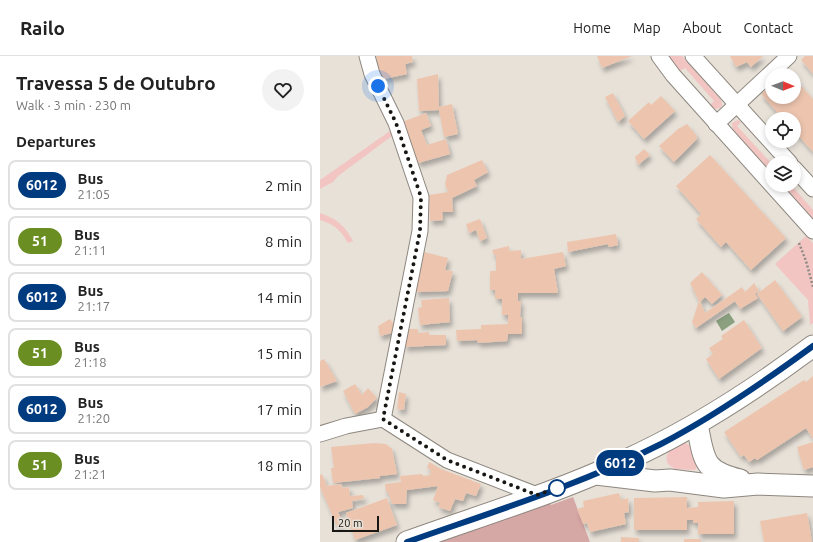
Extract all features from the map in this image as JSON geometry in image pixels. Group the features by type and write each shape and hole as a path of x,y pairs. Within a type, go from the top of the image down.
{"main road":[{"path":"407,542 596,474 660,444 697,424 771,376 813,346"},
{"path":"697,424 706,462 712,469 719,474 758,484"},
{"path":"660,444 658,464 661,471 680,481 700,476 706,462"},
{"path":"596,474 680,481 724,487 758,484 813,486"}],"street":[{"path":"367,56 372,74 396,123 421,197 420,231 383,419"},
{"path":"659,56 673,75 716,124 813,231"},
{"path":"693,56 784,156"},
{"path":"716,124 789,56"},
{"path":"801,176 813,189"},
{"path":"320,434 346,426 383,419 447,460 537,495"}],"path":[{"path":"799,243 806,261 813,287"}],"shaded area":[{"path":"668,56 682,56 721,100 722,105 720,108 715,109 710,105 714,101 685,68 680,71"},
{"path":"738,120 741,122 737,126 765,156 765,165 733,130 732,123"},
{"path":"390,131 392,136 338,176 333,182 320,189 320,180"},
{"path":"789,192 797,192 813,210 813,219"},
{"path":"320,213 331,217 340,223 353,241 348,243 337,228 320,220"},
{"path":"806,236 813,243 813,323 810,325 808,300 775,264"},
{"path":"729,313 735,322 722,331 716,321"},
{"path":"683,442 691,446 692,455 697,467 695,470 675,469 668,464 667,456 670,450"},
{"path":"573,497 590,542 434,542 549,501 551,505"}],"building":[{"path":"376,56 412,56 413,62 405,64 407,74 384,79 379,70"},
{"path":"597,56 632,56 602,68"},
{"path":"730,56 763,56 751,67 747,62 736,67"},
{"path":"805,56 813,56 813,74 801,60"},
{"path":"438,74 439,107 452,104 458,134 444,137 439,110 419,111 417,79"},
{"path":"801,86 813,99 813,152 801,139 801,112 777,112 770,104 801,104"},
{"path":"765,91 765,99 761,94"},
{"path":"613,93 625,116 618,122 605,97"},
{"path":"661,96 675,111 644,139 628,121 649,102 651,105"},
{"path":"426,113 431,126 421,130 427,145 446,139 450,154 418,163 402,122"},
{"path":"687,124 697,136 697,139 674,162 659,146 678,129"},
{"path":"644,149 650,155 638,165 635,157"},
{"path":"710,155 786,238 751,270 726,242 721,247 696,219 701,214 676,186"},
{"path":"482,160 488,172 474,180 477,186 452,198 453,212 442,212 443,220 430,221 429,195 448,192 445,184 447,175"},
{"path":"480,219 487,238 480,241 476,230 469,233 466,224"},
{"path":"616,234 618,245 609,247 608,244 568,252 567,242"},
{"path":"509,246 509,251 521,250 521,259 563,252 566,266 554,269 558,293 518,293 518,301 521,301 520,317 522,317 522,334 508,334 507,341 478,343 477,340 457,341 456,330 481,329 481,325 508,324 508,315 502,315 502,299 495,299 495,290 490,290 490,271 496,271 496,255 494,255 492,250"},
{"path":"424,252 448,258 445,270 453,271 448,291 415,292"},
{"path":"702,272 722,295 712,304 705,297 700,302 705,313 742,287 745,292 754,283 759,291 755,294 758,298 740,309 735,301 696,328 692,322 699,301 690,283"},
{"path":"775,280 802,317 783,331 757,294"},
{"path":"449,298 450,322 420,325 418,308 422,307 421,300"},
{"path":"390,319 394,325 392,333 380,336 378,326"},
{"path":"744,320 762,348 719,379 706,359 713,354 709,348 723,339 721,336"},
{"path":"408,329 418,329 418,333 429,332 429,335 446,335 446,345 404,347"},
{"path":"324,359 337,381 320,387 320,361"},
{"path":"813,376 813,439 806,428 757,460 755,458 749,462 744,455 741,457 724,432 804,380 806,382"},
{"path":"355,384 362,395 368,388 377,398 368,407 355,414 343,391"},
{"path":"399,392 406,394 404,410 397,409"},
{"path":"813,442 813,467 804,470 797,447"},
{"path":"374,443 386,444 392,449 397,474 380,476 380,478 333,483 331,468 334,468 331,447"},
{"path":"429,462 441,469 481,484 476,496 466,493 463,501 455,499 450,511 438,507 440,503 433,500 438,486 407,490 406,504 392,504 388,492 386,492 385,484 401,482 400,476 422,474 423,476 430,475 431,470 427,468"},
{"path":"322,474 327,486 341,484 343,488 349,487 350,496 363,495 364,499 352,501 353,508 338,512 343,523 337,526 320,487 320,475"},
{"path":"619,493 621,500 628,498 629,512 624,513 626,524 590,532 587,523 583,524 577,509 584,507 583,501"},
{"path":"687,497 687,508 698,507 698,502 734,501 734,534 698,534 698,523 693,523 693,520 687,520 687,530 634,530 634,498"},
{"path":"387,498 397,525 355,540 346,513"},
{"path":"807,513 812,542 764,542 760,521"},
{"path":"621,537 639,538 639,542 621,542"},
{"path":"684,539 701,539 701,542 684,542"}],"bus line":[{"name":"6012","path":"407,542 596,474 623,462 713,415 813,346"}],"route":[{"path":"378,86 396,123 421,197 420,231 383,419 447,460 472,470 537,495 559,487 557,488"}]}
